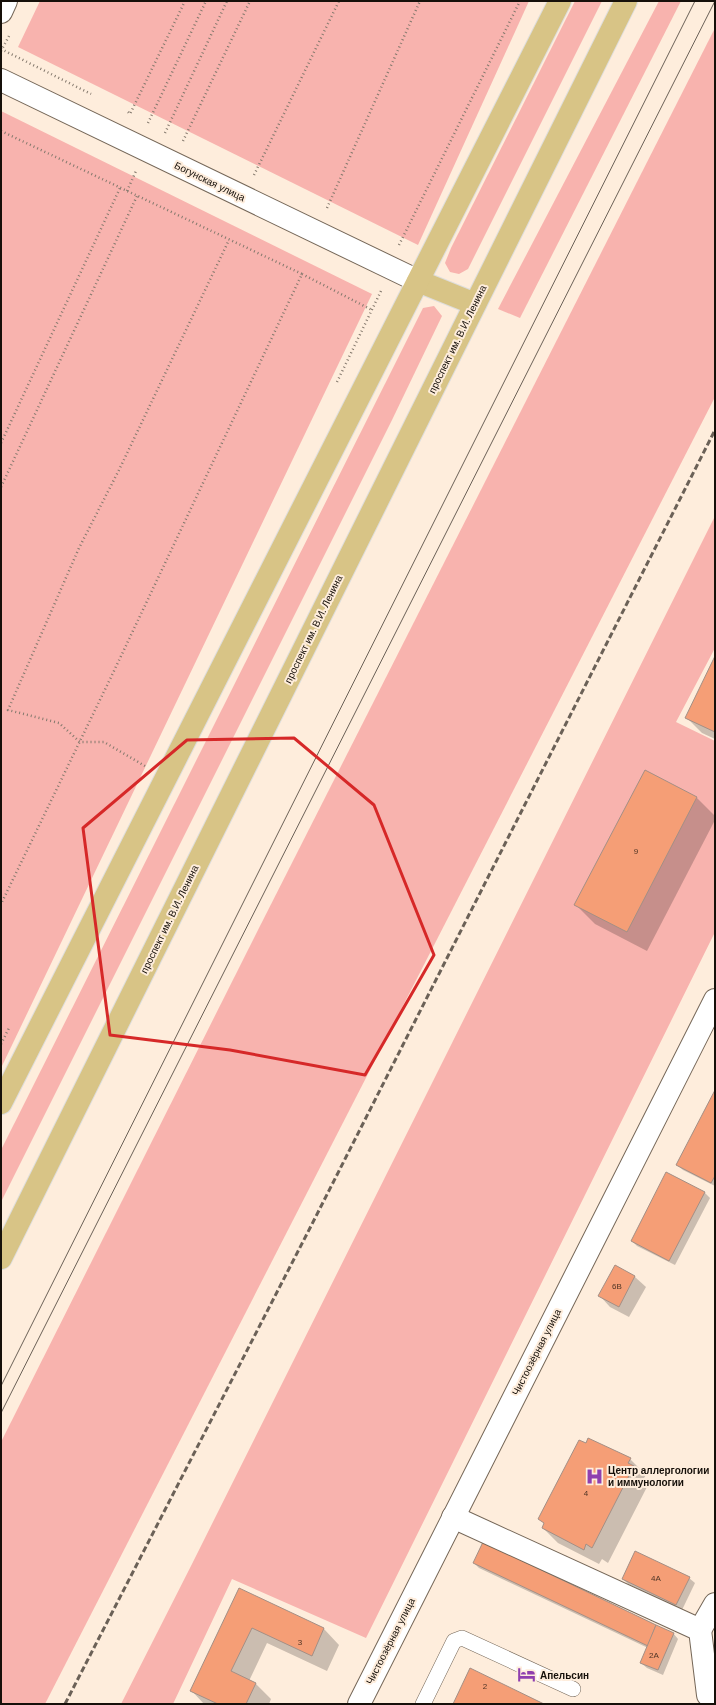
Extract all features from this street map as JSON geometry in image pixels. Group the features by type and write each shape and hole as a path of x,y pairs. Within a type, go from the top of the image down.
{"main road":[{"path":"1,1103 560,1"},
{"name":"проспект им. В.И. Ленина","path":"1,1258 474,304 626,1"},
{"path":"418,281 474,304"}],"street":[{"path":"1,12 6,1"},
{"name":"Богунская улица","path":"1,80 418,281"},
{"name":"Чистоозёрная улица","path":"359,1704 715,1000"},
{"path":"453,1517 700,1630"},
{"path":"715,1604 700,1630 708,1695 715,1699"}],"lane":[{"path":"423,1704 454,1641 462,1638 573,1689"}],"path":[{"path":"123,110 130,114 185,1"},
{"path":"147,124 206,1"},
{"path":"164,134 228,1"},
{"path":"183,142 250,1"},
{"path":"254,175 339,1"},
{"path":"327,208 420,1"},
{"path":"398,247 520,1"},
{"path":"1,49 95,96"},
{"path":"1,131 302,274 372,310"},
{"path":"1,443 120,188"},
{"path":"1,487 137,196"},
{"path":"149,768 104,742 80,742 59,723 8,710 79,548 119,470 229,240"},
{"path":"1,904 80,742 302,274"}],"highlighted area":[{"path":"294,738 374,805 434,955 365,1075 230,1050 110,1035 83,828 187,740"}],"shaded area":[{"path":"40,1 529,1 418,245 18,47"},
{"path":"575,1 602,1 468,269 459,274 450,272 445,263 451,248"},
{"path":"659,1 681,1 520,318 498,309"},
{"path":"715,28 715,397 45,1704 1,1704 1,1442 259,928"},
{"path":"1,111 372,294 1,1068"},
{"path":"434,306 442,316 392,420 1,1202 1,1150 423,308"},
{"path":"715,516 715,648 676,722 715,741 715,932 366,1638 232,1579 173,1704 121,1704 193,1562"}],"building":[{"path":"715,656 715,732 685,718"},
{"path":"645,770 697,797 627,932 574,905"},
{"path":"715,1090 715,1176 711,1183 676,1165"},
{"path":"666,1172 705,1192 669,1261 631,1241"},
{"path":"615,1265 635,1276 619,1307 598,1296"},
{"path":"588,1438 631,1458 628,1463 634,1466 592,1548 586,1544 584,1550 542,1528 544,1523 538,1519 579,1440 586,1443"},
{"path":"483,1542 656,1625 648,1646 473,1563"},
{"path":"635,1551 690,1577 676,1605 622,1579"},
{"path":"239,1588 324,1628 312,1656 252,1628 231,1671 256,1683 246,1704 218,1704 190,1691"},
{"path":"656,1625 674,1633 658,1670 640,1663"},
{"path":"470,1668 544,1704 453,1704"}],"tram line":[{"path":"1,1386 695,1"},
{"path":"1,1413 715,1"}],"railway":[{"path":"65,1704 310,1228 715,430"}],"place":[{"name":"Центр аллергологии и иммунологии","path":"595,1476"},
{"name":"Апельсин","path":"527,1675"}]}
